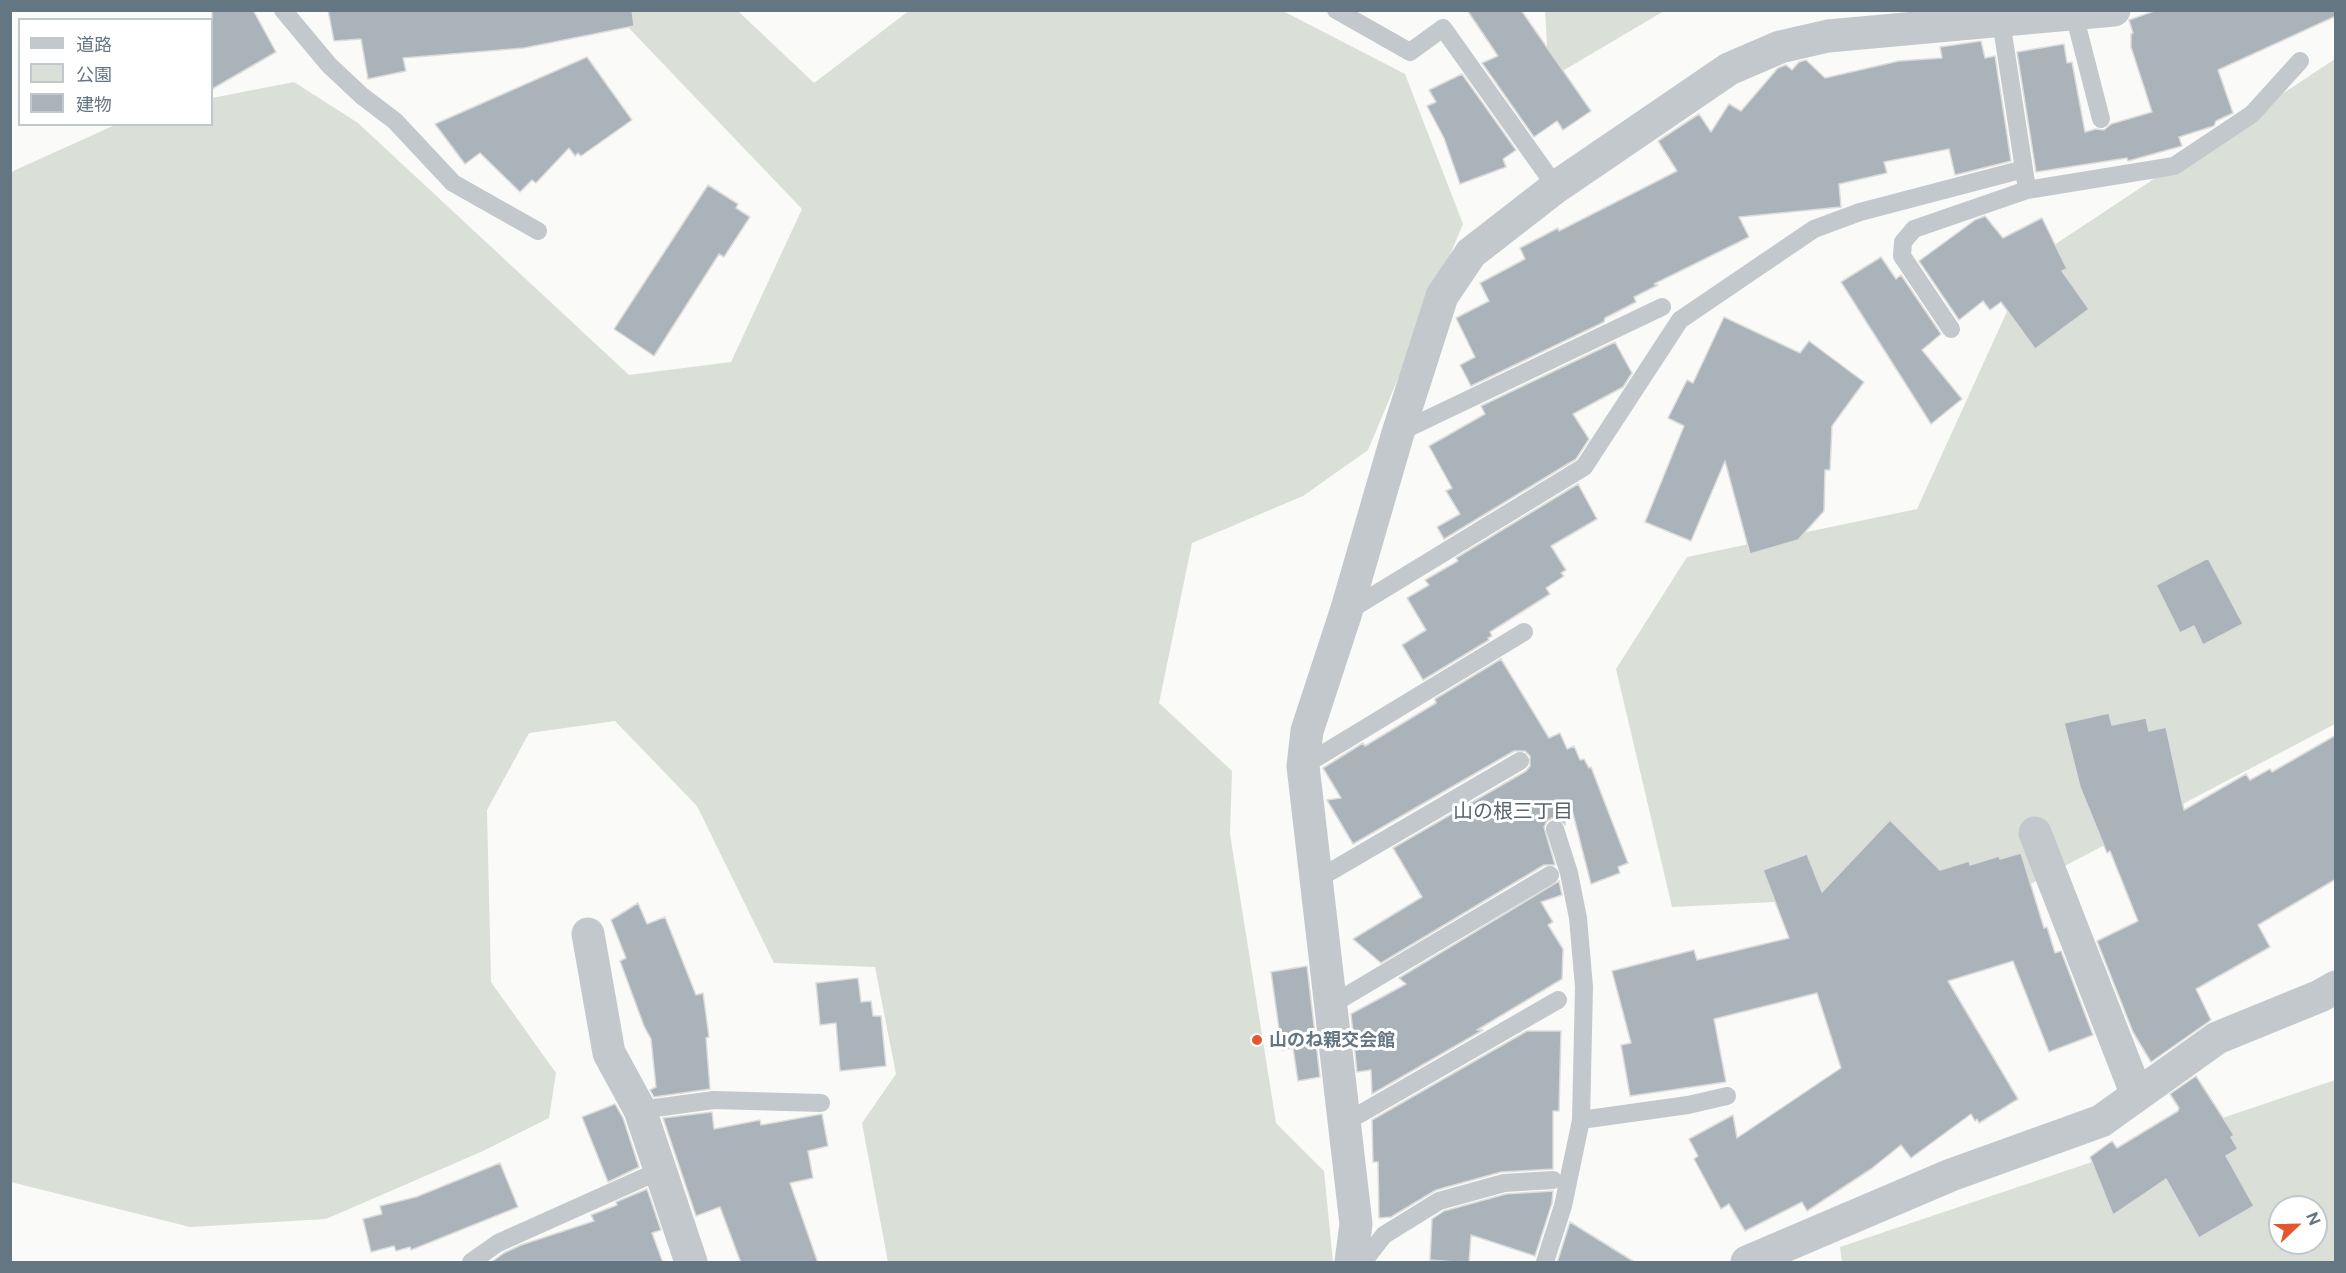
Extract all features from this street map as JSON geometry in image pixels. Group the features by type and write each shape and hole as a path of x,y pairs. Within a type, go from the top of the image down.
{"street":[{"path":"1351,1263 1356,1224 1303,766 1307,731 1346,612 1398,433 1442,296 1471,253 1556,187 1729,69 1780,47 1828,36 2114,10"},
{"path":"2035,833 2137,1095"},
{"path":"588,934 609,1053 640,1110 691,1263"},
{"path":"1747,1263 1951,1175 2101,1121 2217,1038 2320,996 2336,987"}],"lane":[{"path":"283,10 329,65 362,96 395,121 453,183 538,231"},
{"path":"1336,10 1410,52 1443,28 1556,187"},
{"path":"2074,14 2101,118"},
{"path":"2001,21 2027,190"},
{"path":"1951,329 1902,256 1903,242 1914,229 2027,190 2174,166 2252,114 2300,61"},
{"path":"1346,612 1584,467 1680,320 1814,229 1860,212 2024,169"},
{"path":"1398,433 1662,307"},
{"path":"1303,766 1524,632"},
{"path":"1316,880 1520,761"},
{"path":"1545,1263 1563,1206 1581,1120 1584,987 1580,941 1569,873 1555,829"},
{"path":"1331,1005 1550,875"},
{"path":"1346,1122 1558,1000"},
{"path":"1581,1120 1688,1105 1727,1096"},
{"path":"640,1110 714,1100 821,1103"},
{"path":"471,1263 498,1243 661,1170"},
{"path":"1364,1263 1384,1235 1438,1201 1504,1183 1553,1180"}],"green space":[{"path":"910,10 1283,11 1405,74 1463,224 1368,450 1303,496 1192,543 1159,703 1232,771 1230,834 1276,1123 1324,1171 1333,1262 888,1262 862,1123 896,1074 875,967 774,963 697,806 615,721 529,733 487,810 491,982 556,1073 549,1118 483,1151 326,1219 190,1227 11,1182 11,172 113,126 213,126 213,98 294,82 358,123 629,375 731,362 802,209 626,25 625,11 738,11 814,83"},
{"path":"1545,10 1664,11 1549,79"},
{"path":"2335,59 2335,724 2019,890 1672,907 1616,669 1687,557 1917,509 2030,261"},
{"path":"2335,1080 2335,1262 1842,1262 1840,1247"}],"building":[{"path":"212,10 253,10 276,52 213,88"},
{"path":"328,10 632,10 634,26 524,48 403,58 406,71 368,79 361,39 334,41"},
{"path":"1467,10 1521,10 1591,111 1563,130 1557,121 1534,137 1482,63 1498,56"},
{"path":"2157,10 2336,10 2336,16 2218,70 2233,113 2216,121 2214,126 2179,137 2182,146 2128,161 2127,158 2036,172 2017,52 2064,44 2067,63 2072,62 2085,132 2096,129 2104,130 2111,124 2152,112 2131,47 2131,34 2133,33 2129,20"},
{"path":"1981,41 1985,58 1995,56 2011,161 1955,175 1949,149 1884,162 1887,173 1839,184 1841,207 1739,217 1749,237 1654,284 1658,285 1634,297 1636,302 1605,318 1604,322 1471,386 1460,365 1475,357 1456,318 1489,301 1480,283 1525,259 1520,248 1558,228 1559,231 1677,171 1658,141 1699,114 1711,132 1729,104 1741,111 1778,68 1786,65 1792,70 1799,62 1806,60 1825,78 1899,61 1942,58 1940,47"},
{"path":"587,57 632,120 581,156 578,153 575,156 569,148 536,183 532,180 520,192 480,153 465,164 435,124"},
{"path":"1462,74 1516,150 1503,159 1506,167 1460,184 1444,138 1427,106 1436,102 1429,90"},
{"path":"708,185 738,204 736,208 750,217 724,257 719,254 654,356 614,329"},
{"path":"1985,216 2003,238 2042,218 2067,269 2062,271 2089,309 2035,349 2001,302 1990,310 1983,301 1959,320 1919,261 1975,220"},
{"path":"1881,257 1896,279 1901,275 1941,334 1922,350 1962,399 1931,424 1841,282"},
{"path":"1724,317 1800,353 1809,341 1864,382 1832,426 1830,470 1825,470 1824,511 1798,540 1750,554 1725,461 1691,541 1645,522 1684,426 1668,418 1687,380 1693,383"},
{"path":"1615,342 1632,373 1623,387 1573,414 1589,439 1576,459 1444,539 1437,527 1460,514 1446,491 1452,488 1429,446 1485,414 1481,406"},
{"path":"1578,484 1597,519 1551,546 1566,570 1561,573 1564,576 1546,588 1550,594 1490,632 1492,636 1488,638 1489,640 1423,680 1402,645 1426,630 1407,598 1429,585 1425,580 1458,561 1456,558"},
{"path":"2208,558 2243,624 2203,645 2194,626 2180,633 2156,585"},
{"path":"1501,659 1549,738 1560,733 1567,749 1574,746 1580,760 1584,759 1589,768 1591,767 1628,863 1618,867 1620,873 1591,884 1570,802 1566,802 1565,825 1558,818 1552,818 1544,827 1555,865 1544,865 1381,963 1353,939 1422,897 1393,848 1526,771 1530,766 1530,756 1525,751 1514,751 1353,844 1327,800 1341,798 1323,768 1363,743 1365,746 1436,703 1435,699"},
{"path":"2109,713 2112,725 2146,718 2149,731 2166,727 2184,810 2246,774 2250,780 2270,769 2272,772 2336,735 2336,879 2258,925 2270,947 2196,989 2211,1020 2151,1062 2133,1032 2097,941 2138,921 2110,851 2107,853 2080,787 2064,723"},
{"path":"1890,820 1940,870 1969,861 1970,865 1999,856 2000,859 2021,853 2044,928 2047,927 2055,953 2061,951 2093,1035 2049,1052 2013,961 1948,981 2018,1099 1979,1123 1971,1114 1911,1158 1901,1145 1871,1169 1807,1211 1802,1202 1745,1231 1729,1204 1721,1209 1694,1159 1698,1156 1689,1139 1733,1115 1737,1138 1841,1068 1817,993 1714,1019 1726,1082 1630,1096 1621,1045 1631,1043 1612,971 1694,950 1697,960 1789,938 1763,870 1807,854 1822,892"},
{"path":"1559,881 1562,895 1541,902 1553,922 1548,925 1563,949 1562,979 1477,1030 1483,1030 1372,1094 1371,1070 1357,1072 1351,1014 1406,984 1399,978"},
{"path":"638,903 647,924 665,917 696,995 703,993 709,1037 706,1038 710,1089 654,1097 650,1090 656,1087 651,1039 620,961 626,958 611,920"},
{"path":"1307,966 1320,1077 1298,1081 1293,1048 1282,1050 1271,972"},
{"path":"858,978 861,1002 871,1001 873,1016 881,1016 886,1066 840,1071 836,1023 820,1025 816,983"},
{"path":"1527,1031 1561,1031 1559,1111 1553,1111 1553,1169 1501,1172 1436,1190 1391,1217 1379,1218 1378,1162 1373,1162 1372,1120"},
{"path":"2196,1076 2234,1135 2231,1137 2238,1149 2226,1156 2254,1206 2199,1238 2166,1179 2113,1215 2090,1157 2112,1141 2117,1148 2178,1111 2179,1108 2170,1094"},
{"path":"615,1104 623,1118 639,1167 608,1182 582,1117"},
{"path":"712,1112 714,1129 760,1120 761,1125 822,1114 828,1146 808,1151 813,1178 790,1183 818,1263 741,1263 720,1207 696,1216 663,1118"},
{"path":"500,1163 518,1207 411,1250 410,1247 396,1251 394,1246 371,1252 363,1219 382,1214 380,1206 416,1197"},
{"path":"647,1189 661,1230 652,1233 663,1263 490,1263 521,1245 594,1221 591,1215 617,1205 616,1202"},
{"path":"1553,1191 1552,1203 1535,1256 1471,1235 1469,1263 1430,1260 1432,1219 1444,1211 1506,1194"},
{"path":"1570,1222 1636,1263 1557,1263"}],"place":[{"name":"山のね親交会館","path":"1257,1040"}],"district":[{"name":"山の根三丁目","path":"1513,812"}]}
